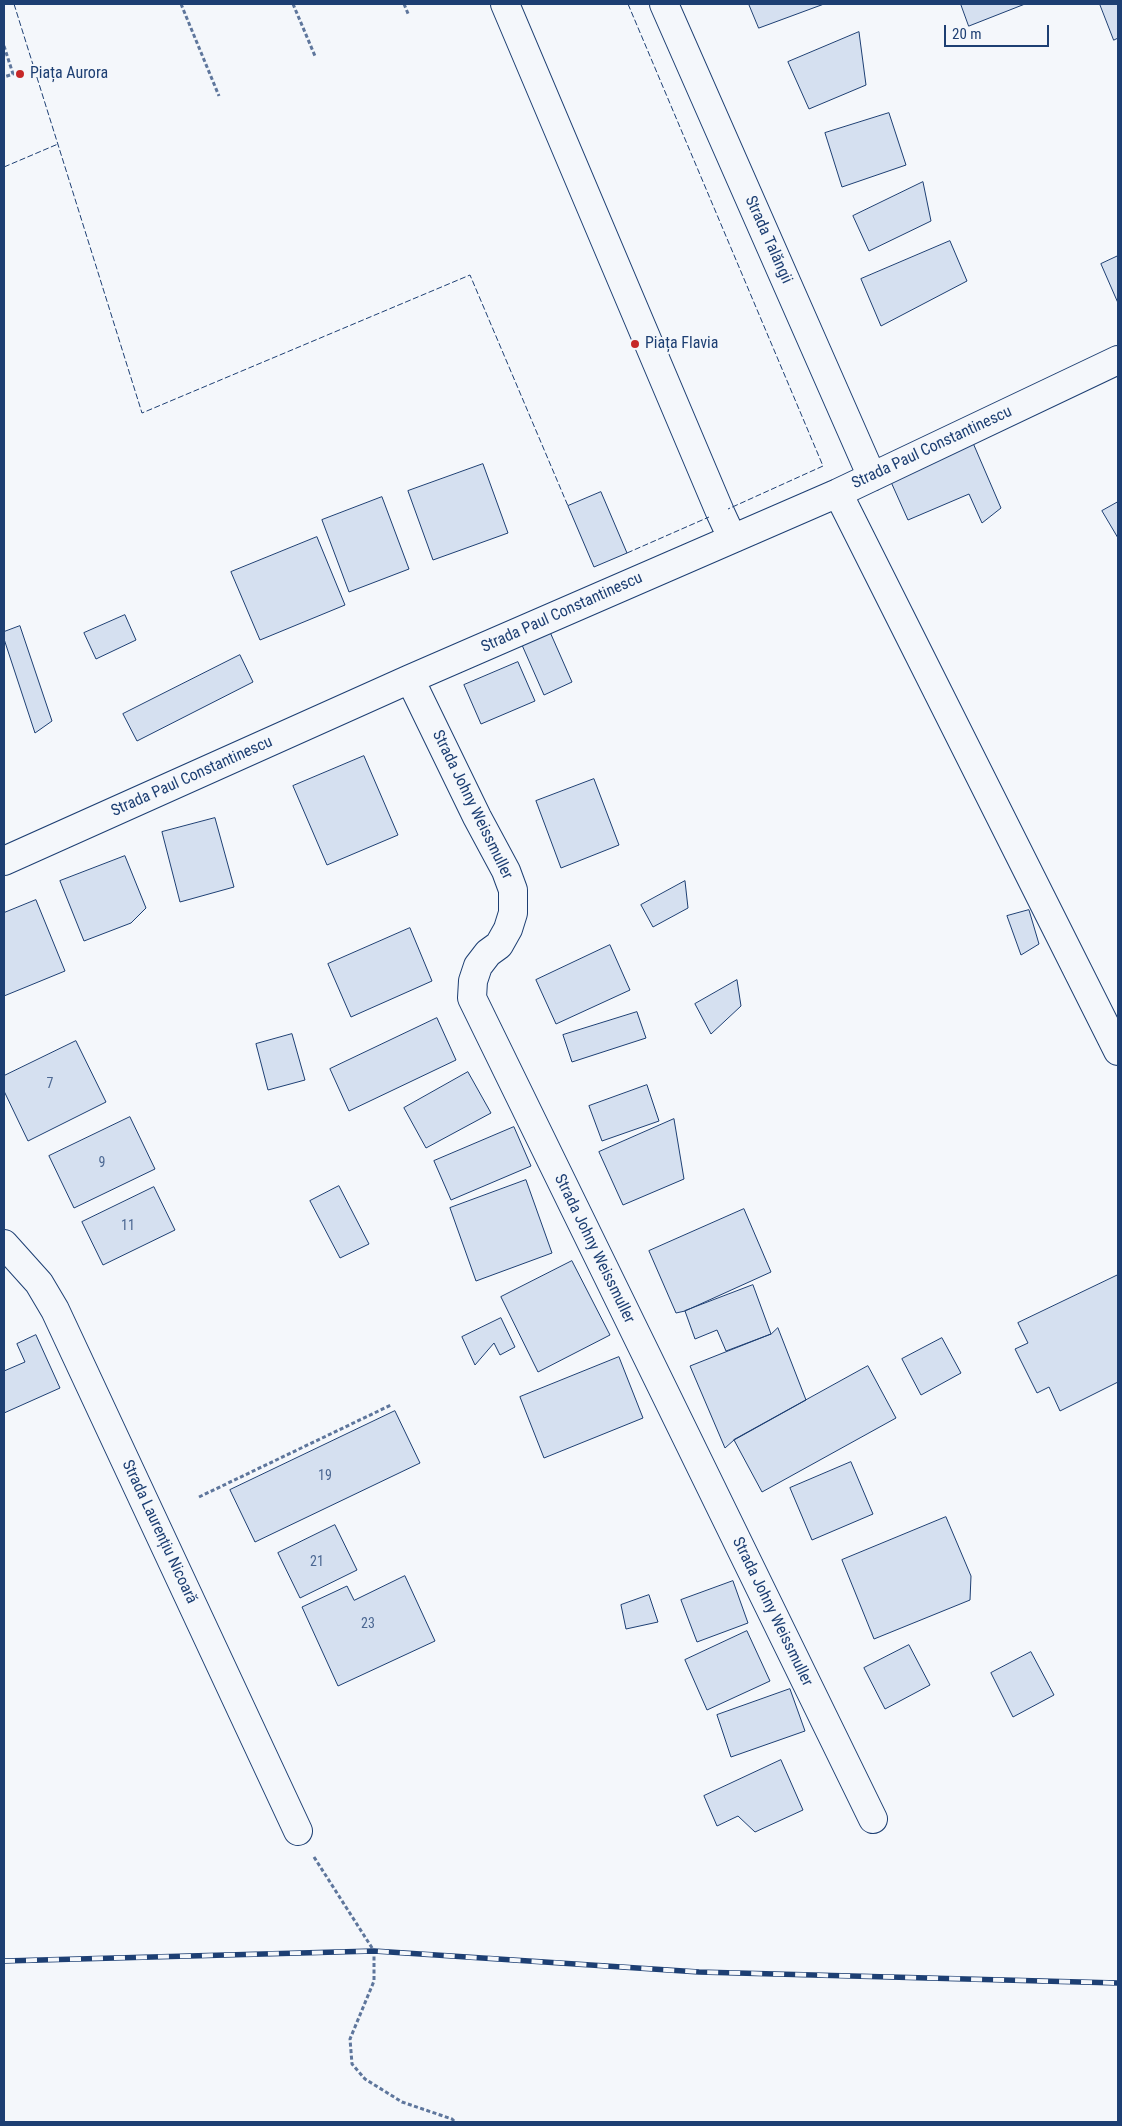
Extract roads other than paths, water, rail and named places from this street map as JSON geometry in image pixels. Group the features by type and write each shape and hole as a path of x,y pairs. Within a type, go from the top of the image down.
{"street":[{"path":"505,4 716,505 732,538"},
{"name":"Strada Talăngii","path":"664,4 872,477"},
{"name":"Strada Paul Constantinescu","path":"4,861 410,679 838,493 1118,360"},
{"path":"838,493 1118,1051"},
{"name":"Strada Johny Weissmuller","path":"410,679 477,817 506,871 513,890 513,913 508,929 499,945 488,953 478,966 473,981 472,998 873,1819"},
{"name":"Strada Laurențiu Nicoară","path":"4,1244 38,1283 55,1310 298,1831"}],"railway":[{"path":"4,1961 374,1951 699,1972 1118,1983"}],"place":[{"name":"Piața Aurora","path":"20,74"},
{"name":"Piața Flavia","path":"635,344"}]}
